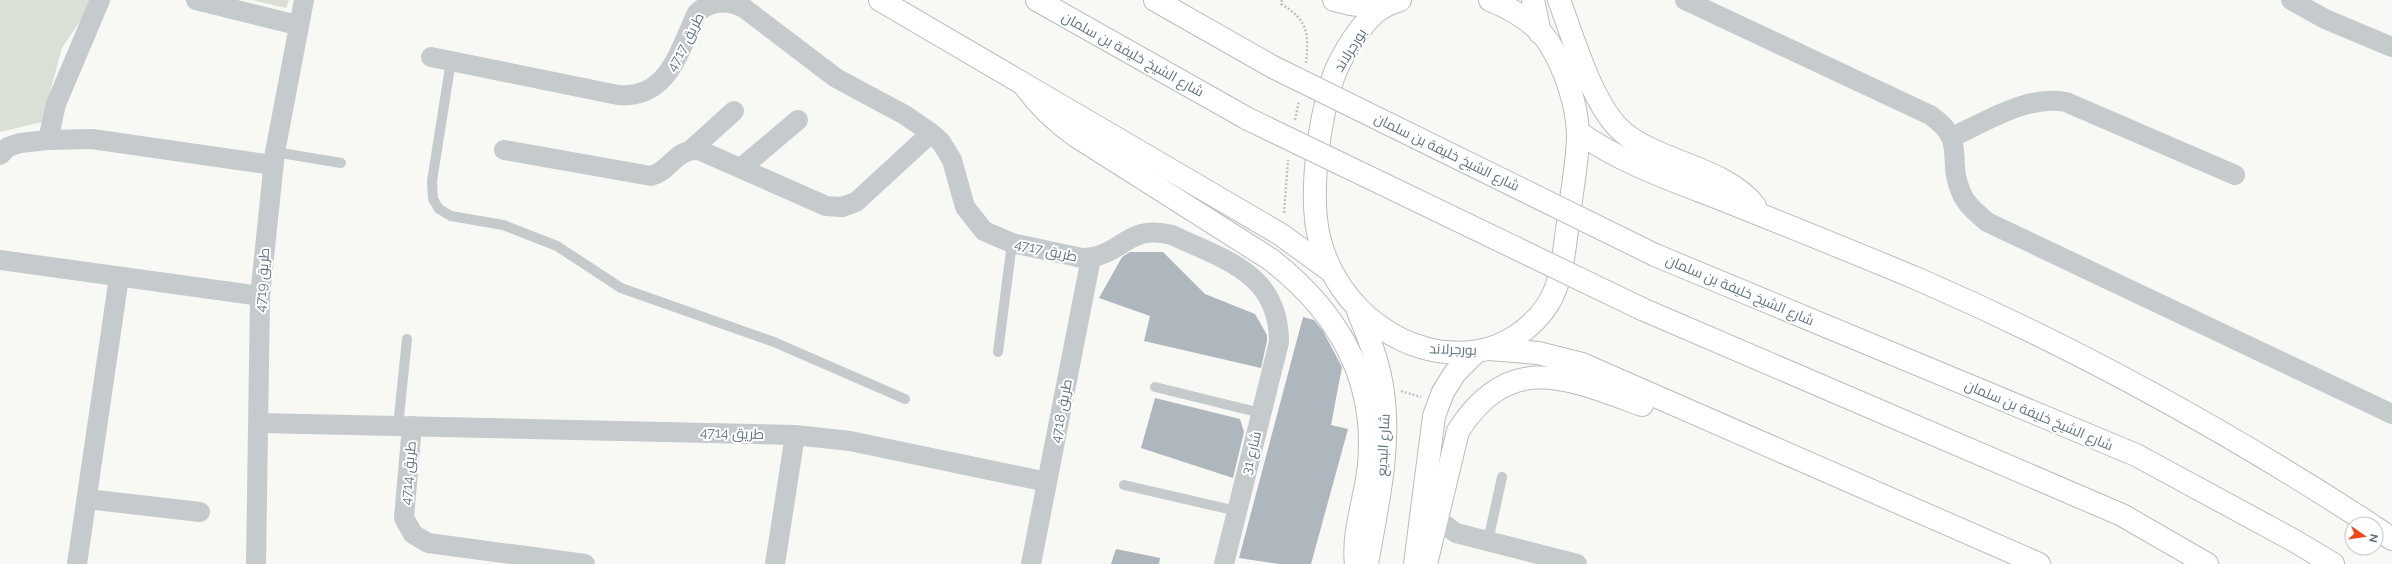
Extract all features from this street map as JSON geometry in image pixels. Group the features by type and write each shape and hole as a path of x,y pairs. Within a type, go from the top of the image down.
{"main road":[{"path":"880,0 1280,234 1331,271"},
{"name":"شارع الشيخ خليفة بن سلمان","path":"1037,0 1248,119 1642,309 2122,515 2207,564"},
{"name":"شارع الشيخ خليفة بن سلمان","path":"1154,0 1273,67 1655,255 2136,455 2293,540 2333,564"},
{"path":"1334,0 1350,4 1391,4"},
{"name":"بورجرلاند","path":"1391,4 1347,49 1334,77 1324,119 1315,174 1316,214 1320,240 1331,271 1356,304 1373,322 1404,343 1439,352 1482,350 1525,330 1539,318 1552,299 1560,279 1577,156 1578,132 1575,107 1565,77 1549,42 1524,18 1506,7 1490,0"},
{"path":"1533,0 1540,33"},
{"path":"1560,0 1593,87 1601,104 1622,132 1638,144 1725,183 1751,201 1762,215"},
{"path":"1024,85 1038,105 1071,132 1270,259 1307,290 1328,315 1342,337 1353,360 1367,410 1369,465 1357,543 1356,564"},
{"path":"1578,132 1592,142 1644,169 1762,215 1932,286 2041,335 2097,363 2215,430 2357,516"},
{"name":"شارع البديع","path":"1356,304 1376,358 1382,386 1386,424 1384,463 1367,564"},
{"path":"1415,564 1434,416 1439,403 1455,373 1482,350 1538,353 1582,364 2039,564"},
{"path":"1426,564 1436,528 1458,431 1469,414 1485,398 1520,379 1562,379 1586,385 1690,420 1712,421"}],"street":[{"path":"48,140 56,104 100,0"},
{"path":"196,0 297,26"},
{"name":"طريق 4719","path":"256,564 260,296 274,158 297,26 304,0"},
{"path":"1685,0 1930,115 1943,124 1952,138 1955,153 1956,173 1961,192 1972,209 1987,222 2392,414"},
{"path":"2291,0 2325,19 2392,47"},
{"name":"طريق 4717","path":"431,57 618,95 640,94 655,87 667,75 700,10 718,1 732,1 744,8 836,78 905,115 931,133 941,142 952,160 965,207 973,220 984,231 1012,243 1082,258 1091,258 1110,252 1136,234 1148,231 1172,235 1240,267 1253,276 1271,299 1279,327 1279,342"},
{"path":"1952,138 2033,101 2052,100 2066,102 2235,175"},
{"path":"504,150 650,176 661,172 678,155 692,149 734,111"},
{"path":"741,168 798,120"},
{"path":"692,149 707,152 818,204 842,207 856,202 931,133"},
{"path":"0,155 8,147 48,140 92,139 274,158"},
{"name":"طريق 4718","path":"1031,564 1091,258"},
{"path":"0,260 260,296"},
{"path":"77,564 119,277"},
{"name":"شارع 31","path":"1224,564 1279,342"},
{"name":"طريق 4714","path":"259,423 795,436 850,441 1047,482"},
{"name":"طريق 4714","path":"405,426 404,518 413,534 428,543 584,564"},
{"path":"775,564 795,436"},
{"path":"87,500 200,512"},
{"path":"1436,528 1577,564"}],"lane":[{"path":"451,61 432,181 433,199 439,209 451,216 503,225 557,246 621,288 774,342 905,399"},
{"path":"274,158 341,163"},
{"path":"998,352 1012,243"},
{"path":"405,426 407,339"},
{"path":"1155,387 1261,413"},
{"path":"1488,541 1502,477"},
{"path":"1124,485 1237,512"}],"path":[{"path":"1382,386 1439,403"}],"shaded area":[{"path":"0,0 94,0 62,48 42,122 0,132"},
{"path":"252,0 289,0 286,8"}],"building":[{"path":"1130,252 1163,252 1205,294 1255,314 1267,335 1261,368 1144,341 1150,316 1099,298 1122,257"},
{"path":"1303,317 1314,320 1323,331 1342,367 1331,425 1348,429 1311,564 1279,564 1239,558"},
{"path":"1155,398 1240,419 1244,432 1233,478 1141,448"},
{"path":"1116,549 1160,558 1159,564 1111,564"}]}
